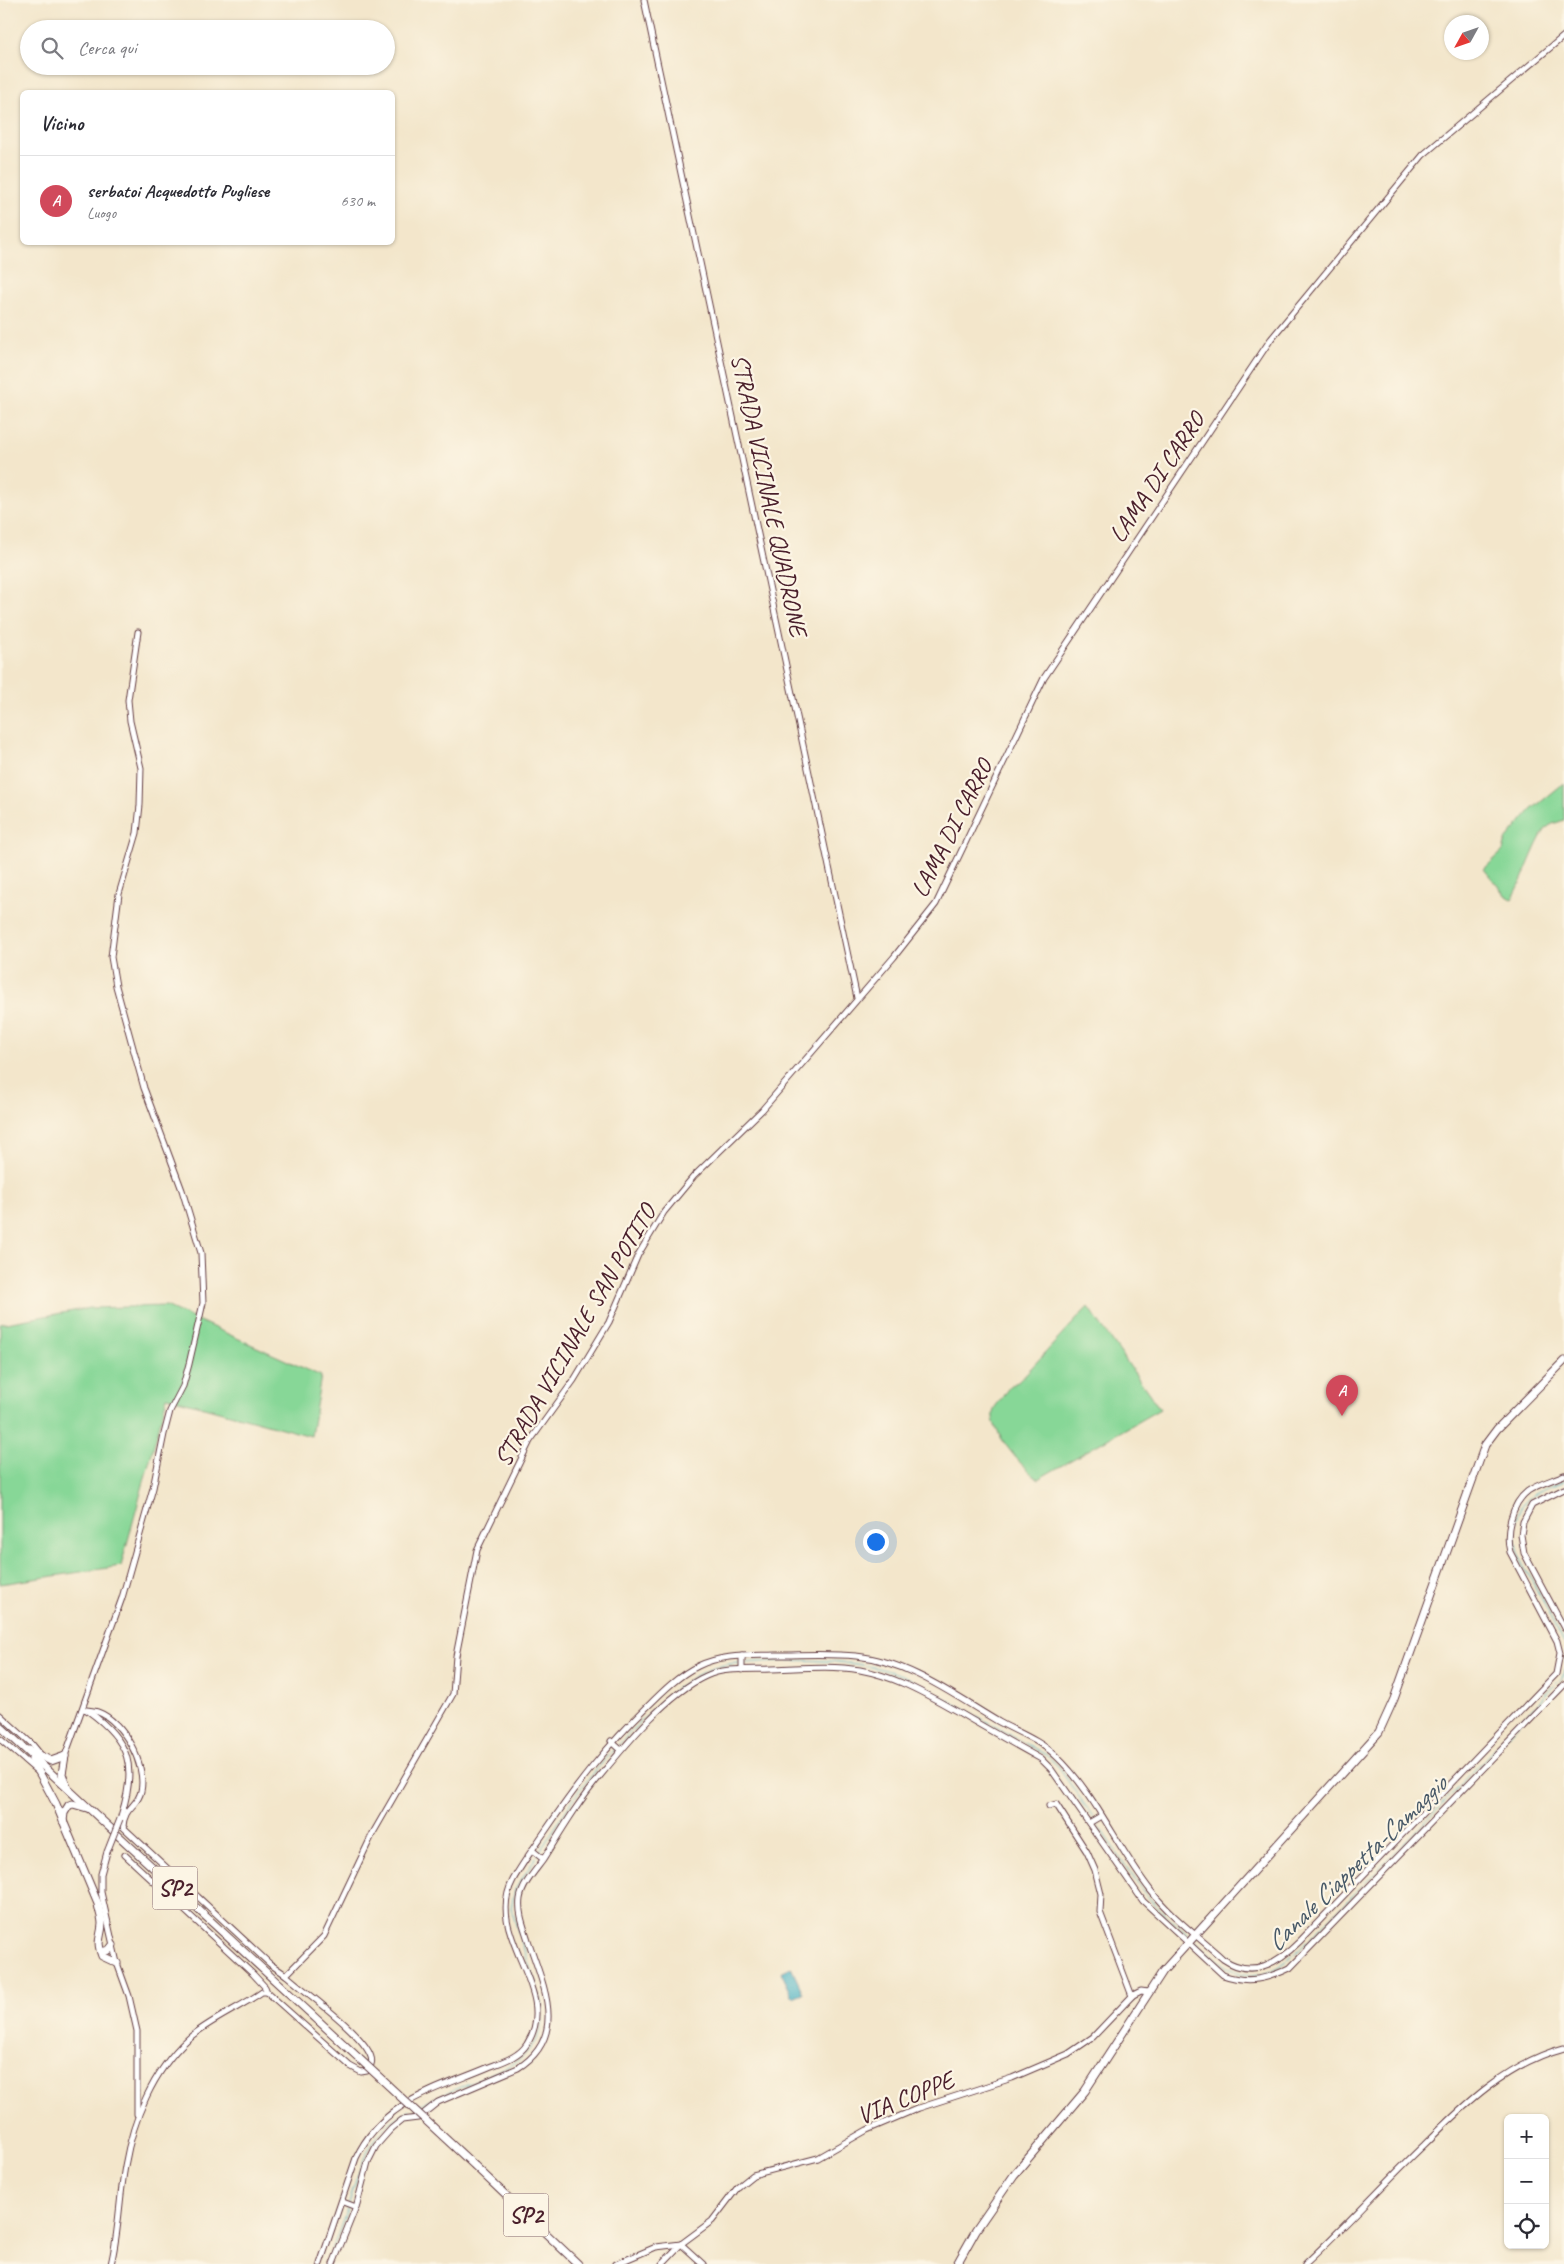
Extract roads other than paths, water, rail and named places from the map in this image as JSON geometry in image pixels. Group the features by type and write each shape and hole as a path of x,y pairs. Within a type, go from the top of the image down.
{"main road":[{"path":"957,2264 976,2230 1014,2175 1085,2091 1148,1992 1191,1938 1379,1732 1403,1673 1485,1445 1497,1429 1564,1361"},
{"name":"SP2","path":"0,1726 578,2264"},
{"path":"20,1745 51,1761 65,1756 62,1774 68,1789"},
{"path":"27,1752 41,1775 63,1822 98,1904 102,1920 98,1936 102,1956 117,1963"},
{"path":"63,1822 64,1813 69,1805 73,1804 90,1809"},
{"path":"101,1952 109,1950 113,1945"}],"street":[{"name":"STRADA VICINALE QUADRONE","path":"644,0 857,998"},
{"name":"LAMA DI CARRO","path":"857,998 894,957 936,904 1044,678 1271,339 1423,155 1564,36"},
{"path":"65,1756 85,1710 122,1598 153,1488 166,1427 189,1364 203,1303 201,1253 182,1190 144,1088 116,986 111,957 119,894 137,834 140,805 141,768 130,721 128,700 138,632"},
{"name":"STRADA VICINALE SAN POTITO","path":"286,1975 324,1936 373,1833 453,1694 456,1656 478,1550 530,1441 574,1380 609,1322 638,1255 664,1212 694,1176 762,1110 857,998"},
{"path":"333,2264 356,2207 368,2162 376,2146 386,2135 402,2120 418,2118 438,2102 518,2068 529,2061 537,2051 545,2038 550,2018 543,1985 519,1910 520,1897 578,1804 622,1750 649,1721 692,1683 708,1675 742,1670 821,1667 860,1670 902,1681 1040,1759 1051,1769 1143,1901 1191,1938 1234,1967 1249,1969 1277,1960 1287,1954 1556,1674 1562,1660 1557,1641 1509,1547 1509,1531 1512,1516 1519,1502 1529,1490 1564,1475"},
{"path":"1564,1489 1538,1500 1530,1508 1524,1522 1521,1544 1564,1628"},
{"path":"1519,1502 1530,1508"},
{"path":"320,2264 362,2145 387,2115 425,2094 511,2058 528,2043 537,2020 537,2009 532,1988 506,1921 506,1903 512,1882 571,1792 611,1741 656,1698 688,1671 713,1660 742,1656 799,1655 856,1656 872,1659 912,1672 1054,1753 1074,1776 1152,1893 1223,1975 1236,1980 1251,1981 1277,1975 1290,1968 1564,1685"},
{"path":"742,1656 742,1670"},
{"path":"969,1719 976,1708"},
{"path":"85,1710 100,1720 120,1742 129,1761 131,1776 129,1793 107,1852 101,1874 101,1892 117,1963 129,1996 137,2031 137,2117"},
{"path":"85,1710 96,1711 117,1726 128,1738 141,1768 141,1792 137,1802 126,1812 123,1827 270,1964 286,1975 350,2029 371,2056 371,2065 367,2071 357,2070 342,2060 267,1992 254,1974 125,1855"},
{"path":"0,1715 32,1744 43,1757"},
{"path":"0,1738 41,1775"},
{"path":"611,1741 622,1750"},
{"path":"1467,1768 1477,1777"},
{"path":"1049,1806 1056,1804 1090,1858 1101,1894 1100,1912 1132,1996 1141,1991 1148,1992"},
{"path":"1089,1823 1100,1816"},
{"path":"532,1850 543,1859"},
{"path":"1377,1861 1386,1871"},
{"path":"1249,1969 1251,1981"},
{"path":"532,1988 543,1985"},
{"path":"111,2264 116,2244 124,2167 137,2117 159,2076 188,2040 262,1992 267,1992"},
{"name":"VIA COPPE","path":"662,2264 681,2244 712,2221 738,2188 753,2175 818,2158 867,2130 918,2108 1012,2078 1068,2054 1093,2037 1132,1996"},
{"path":"1305,2264 1340,2231 1391,2176 1478,2095 1512,2071 1533,2060 1564,2048"},
{"path":"458,2080 463,2092"},
{"path":"343,2202 356,2207"},
{"path":"616,2264 656,2247 681,2244 703,2264"}],"water":[{"path":"791,1967 803,1993 793,1997 781,1972"}],"waterway":[{"name":"Canale Ciappetta-Camaggio","path":"1564,1481 1540,1491 1528,1499 1519,1512 1515,1527 1517,1551 1564,1642"},
{"name":"Canale Ciappetta-Camaggio","path":"743,1663 826,1661 867,1666 907,1677 1046,1755 1057,1765 1093,1817"},
{"name":"Canale Ciappetta-Camaggio","path":"618,1745 672,1692 687,1681 703,1672 720,1666 739,1663"},
{"name":"Canale Ciappetta-Camaggio","path":"1195,1941 1220,1962 1242,1974 1253,1975 1266,1972 1295,1954 1429,1818 1562,1678 1564,1670"},
{"name":"Canale Ciappetta-Camaggio","path":"538,1854 580,1789 615,1748"},
{"name":"Canale Ciappetta-Camaggio","path":"1095,1821 1142,1890 1156,1906 1190,1937"},
{"name":"Canale Ciappetta-Camaggio","path":"415,2107 513,2064 527,2052 537,2038 542,2022 541,2003 511,1908 515,1890 536,1857"},
{"name":"Canale Ciappetta-Camaggio","path":"349,2203 363,2162 376,2138 385,2127 410,2110"},
{"name":"Canale Ciappetta-Camaggio","path":"327,2264 348,2207"}],"place":[{"name":"serbatoi Acquedotto Pugliese","path":"1342,1416"}]}
